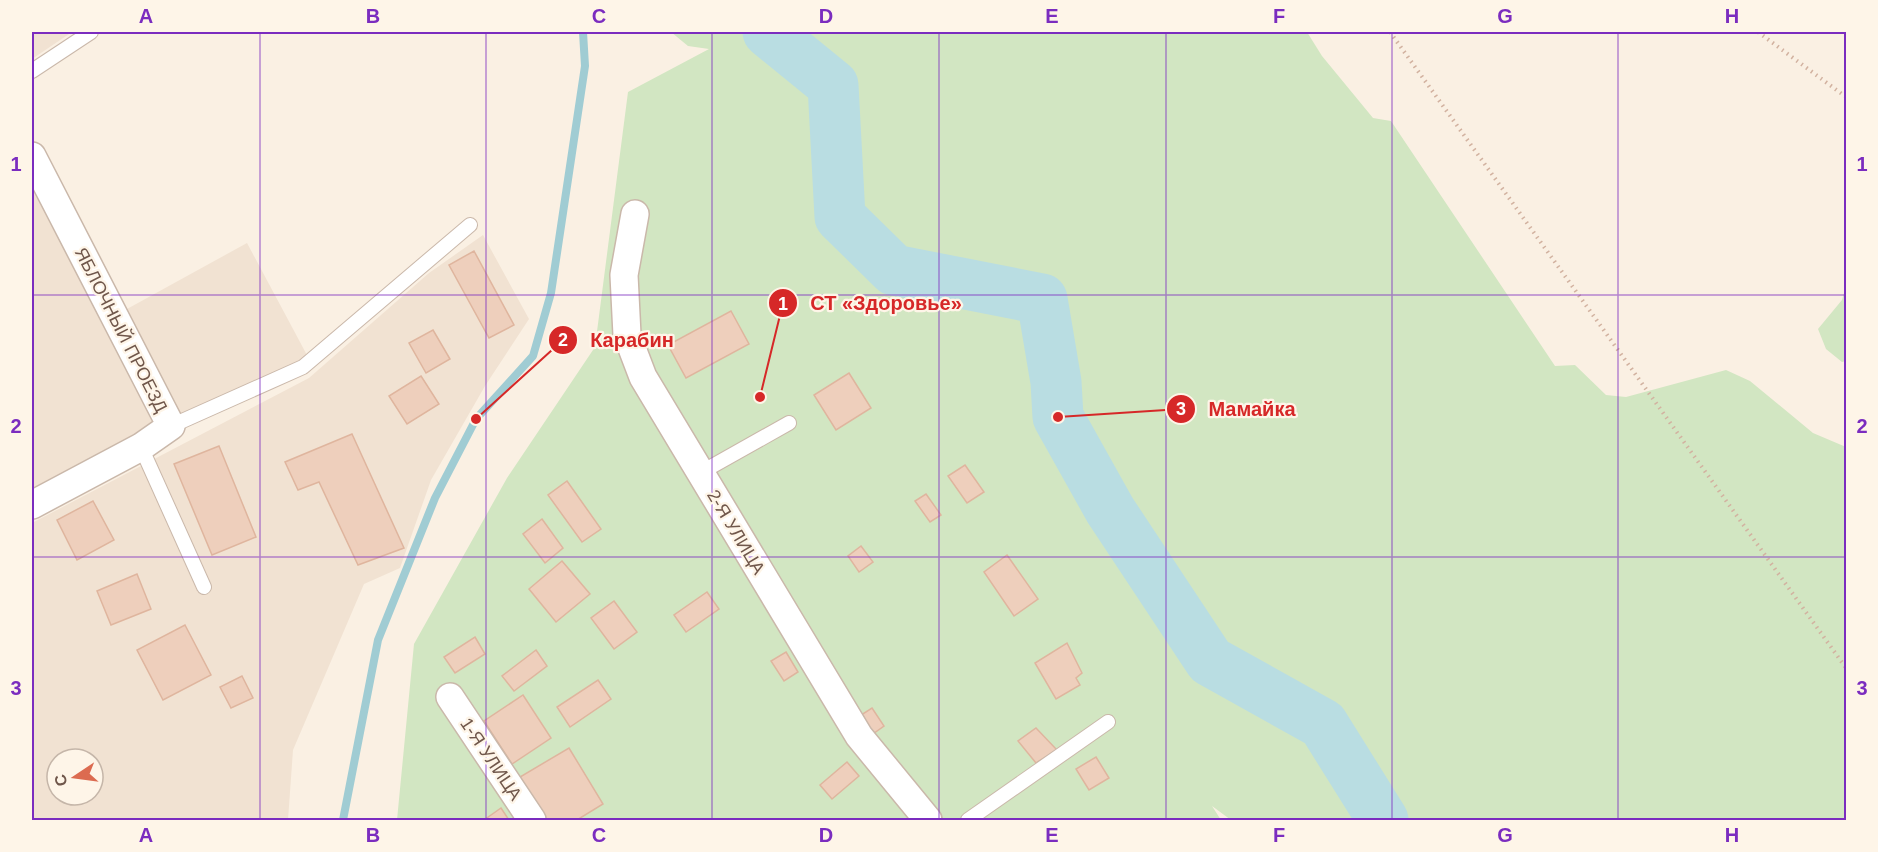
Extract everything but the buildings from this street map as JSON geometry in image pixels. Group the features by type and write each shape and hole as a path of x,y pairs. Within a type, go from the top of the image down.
{"street":[{"name":"ЯБЛОЧНЫЙ ПРОЕЗД","path":"32,156 171,426 141,447 32,505"},
{"name":"2-Я УЛИЦА","path":"635,214 624,275 627,335 643,377 859,736 928,820"},
{"name":"1-Я УЛИЦА","path":"450,697 532,820"}],"lane":[{"path":"32,71 91,32"},
{"path":"171,426 303,367 470,225"},
{"path":"700,473 789,423"},
{"path":"141,447 204,587"},
{"path":"968,820 1108,722"}],"path":[{"path":"1390,32 1846,668"},
{"path":"1758,32 1846,97"}],"shaded area":[{"path":"32,32 72,32 32,59"},
{"path":"32,182 107,320 247,243 308,357 32,501"},
{"path":"483,235 529,319 485,386 431,480 400,568 364,584 293,750 288,820 32,820 32,523 309,378 429,273"}],"green space":[{"path":"671,32 1307,32 1322,56 1373,118 1391,121 1555,366 1575,365 1606,395 1626,397 1726,370 1750,381 1813,433 1846,447 1846,820 1231,820 1212,806 1221,820 397,820 414,644 507,478 595,347 628,92 709,49 688,46"},
{"path":"1846,286 1846,361 1842,362 1826,349 1818,329 1842,300"}],"waterway":[{"path":"343,820 378,640 435,498 476,419 533,356 551,293 585,66 583,32"},
{"path":"768,32 833,85 840,217 894,270 1042,299 1056,382 1058,417 1110,510 1210,661 1323,724 1383,820"}],"place":[{"name":"СТ «Здоровье»","path":"760,397"},
{"name":"Мамайка","path":"1058,417"},
{"name":"Карабин","path":"476,419"}]}
